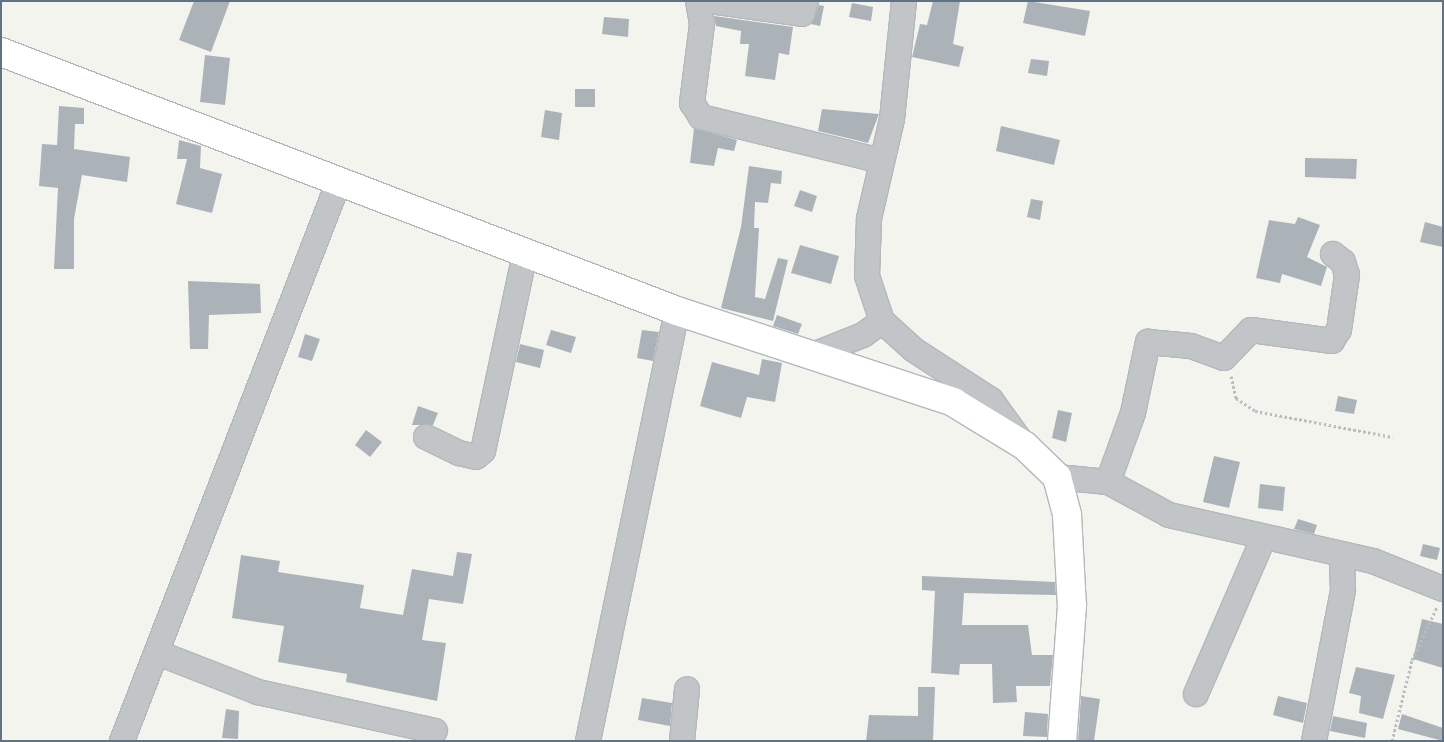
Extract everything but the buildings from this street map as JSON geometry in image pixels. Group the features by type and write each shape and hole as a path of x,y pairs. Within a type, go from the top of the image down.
{"main road":[{"path":"1,52 677,311 953,402 1025,446 1057,477 1067,516 1072,606 1062,741"}],"street":[{"path":"698,1 702,24 692,103 701,117 882,161"},
{"path":"710,1 802,14 806,1"},
{"path":"904,1 892,119 869,219 867,276 882,321 914,350 991,400 1025,446"},
{"path":"122,741 158,653 339,181"},
{"path":"426,436 459,453 476,458 483,451 525,253"},
{"path":"1108,482 1133,414 1148,342 1191,346 1224,358 1251,330 1332,341 1338,330 1347,275 1343,262 1333,254"},
{"path":"588,741 677,311"},
{"path":"813,355 863,335 882,321"},
{"path":"1057,477 1108,482 1169,515 1416,575 1441,596"},
{"path":"1196,694 1264,537"},
{"path":"1314,741 1343,590 1342,556"},
{"path":"158,653 258,692 436,731"},
{"path":"682,741 687,688"}],"path":[{"path":"1224,358 1242,405 1393,437"},
{"path":"1392,741 1412,660 1441,596"}]}
